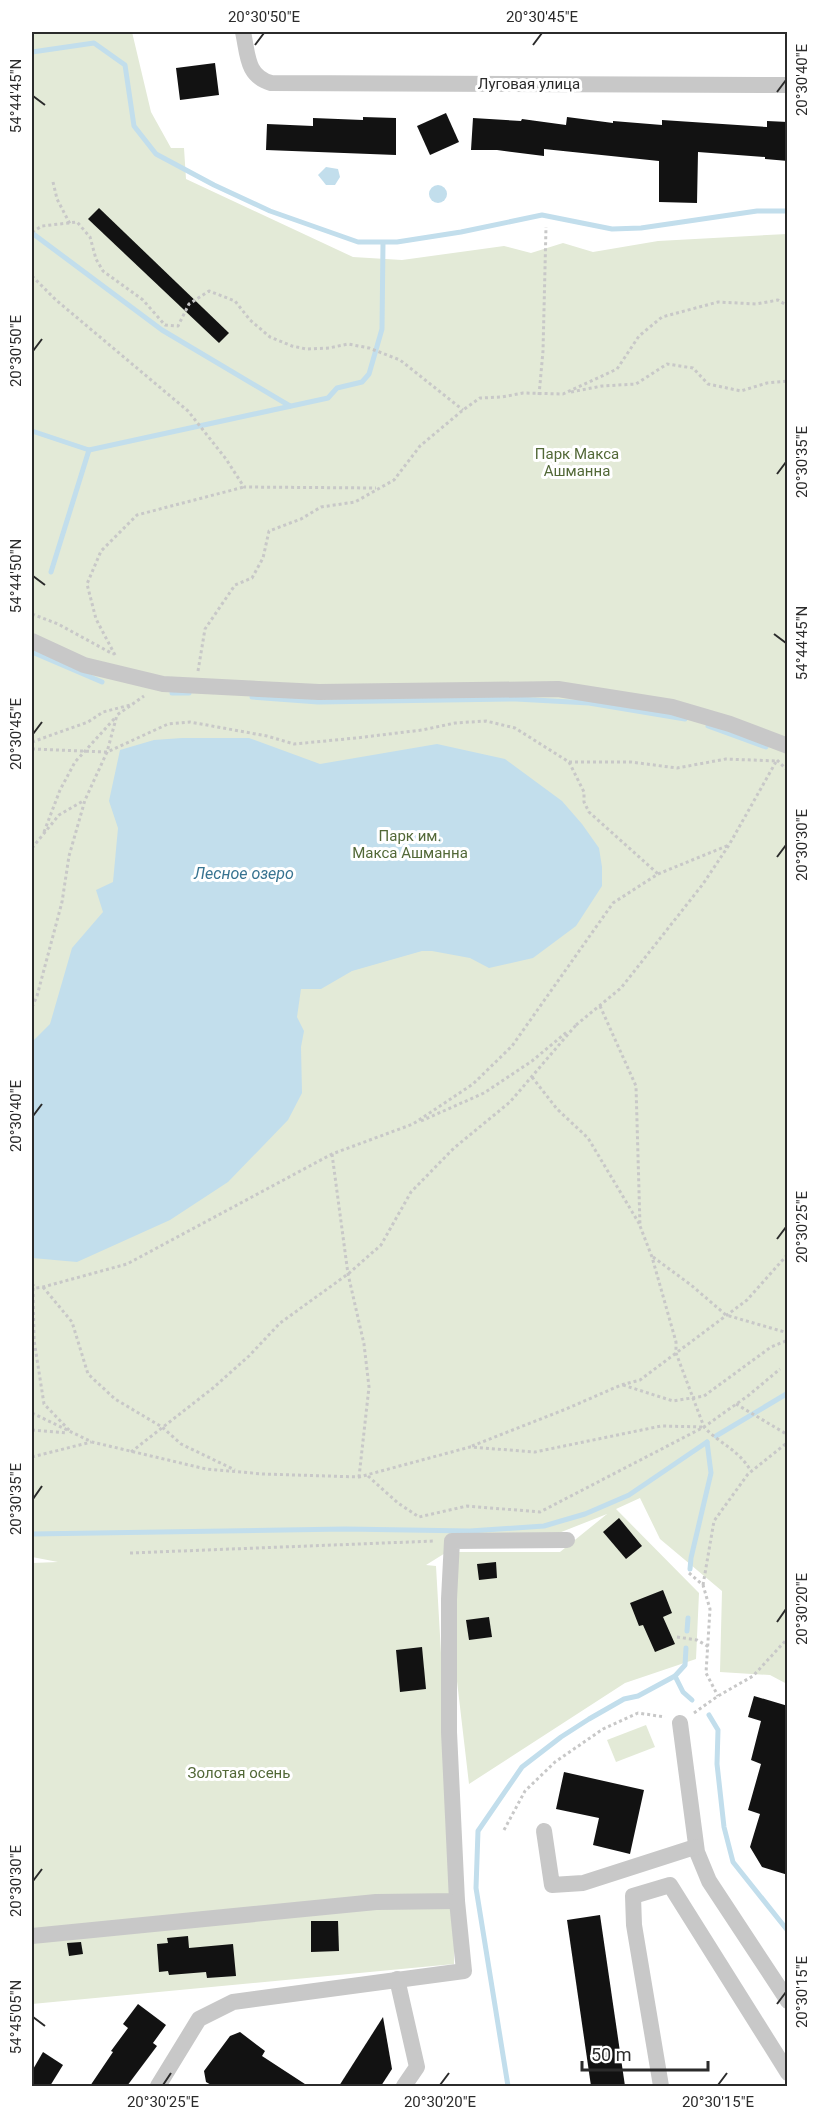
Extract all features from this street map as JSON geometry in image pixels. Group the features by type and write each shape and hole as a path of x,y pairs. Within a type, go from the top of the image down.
{"street":[{"name":"Луговая улица","path":"243,32 252,70 259,80 271,83 788,85"},
{"path":"32,641 84,665 163,684 319,692 558,690 672,707 730,724 781,753"},
{"path":"158,2086 199,2019 233,2002 464,1971 457,1900 449,1732 449,1599 452,1541 567,1540"},
{"path":"680,1723 695,1847 709,1881 788,2001"},
{"path":"544,1831 552,1885 583,1883 695,1847"},
{"path":"661,2086 634,1924 633,1896 670,1885 788,2073"},
{"path":"32,1936 376,1902 457,1900"},
{"path":"397,1979 417,2067 404,2086"}],"path":[{"path":"53,182 57,198 69,224"},
{"path":"32,232 42,226 77,222 90,237 96,259 103,271 143,300 165,325 178,326 189,304 209,291 235,301 250,320 270,337 292,346 306,349 348,344 369,348 400,360 463,410"},
{"path":"539,395 543,351 546,227"},
{"path":"32,276 56,300 188,411 226,459 244,487"},
{"path":"563,394 616,369 639,336 662,317 718,302 756,304 778,300 788,306"},
{"path":"189,675 198,672 205,629 235,585 252,578 263,558 269,531 301,519 321,507 355,502 394,480 420,446 480,398 523,393 563,394 602,386 636,384 667,364 693,368 708,384 741,391 767,383 788,381"},
{"path":"125,675 96,619 87,584 101,551 137,515 244,487 379,489"},
{"path":"32,614 58,624 115,654"},
{"path":"44,832 60,790 75,762 117,715 163,684"},
{"path":"32,742 88,722 103,712 132,704"},
{"path":"32,1007 62,902 69,856 85,800 107,752 117,715"},
{"path":"32,749 107,752 168,724 190,722 294,744 486,721 515,728 569,762 584,792 584,802 589,812 658,874"},
{"path":"569,762 631,762 677,768 726,759 781,753"},
{"path":"781,753 788,771"},
{"path":"72,1433 44,1404 34,1340 33,1287 44,1287 127,1264 332,1154 413,1125 484,1093 532,1061 621,988 703,884 729,845 781,753"},
{"path":"32,848 59,815 85,800"},
{"path":"413,1125 473,1084 512,1046 613,903 658,874 729,845"},
{"path":"600,1006 636,1086 640,1226"},
{"path":"131,1452 213,1388 249,1356 280,1323 348,1274 381,1245 411,1192 454,1148 510,1102 576,1025"},
{"path":"532,1077 556,1109 588,1138 640,1226 652,1257 676,1342 676,1353 704,1427 712,1435 735,1449 752,1471"},
{"path":"332,1154 348,1274 364,1344 369,1387 359,1477"},
{"path":"32,1413 92,1442 206,1469 359,1477 470,1447 621,1385 640,1380 747,1300 788,1254"},
{"path":"652,1257 691,1285 726,1315 788,1333"},
{"path":"44,1287 72,1322 88,1374 115,1399 162,1427 181,1444 238,1472"},
{"path":"621,1385 673,1401 704,1396 771,1347 788,1340"},
{"path":"32,1353 36,1356"},
{"path":"367,1475 398,1503 418,1517 467,1506 540,1512 704,1427 780,1369"},
{"path":"736,1404 788,1435"},
{"path":"470,1447 535,1452 661,1426 704,1427"},
{"path":"32,1430 72,1433"},
{"path":"32,1457 92,1442"},
{"path":"718,1696 706,1672 710,1609 704,1585 714,1521 752,1471 788,1442"},
{"path":"130,1553 452,1541"},
{"path":"689,1573 704,1585"},
{"path":"677,1637 697,1640 709,1647"},
{"path":"504,1830 525,1791 555,1762 603,1730 638,1713 661,1715 680,1723 718,1696 753,1676 788,1638"}],"green space":[{"name":"Парк им. Макса Ашманна","path":"32,32 132,32 151,112 171,148 184,148 186,179 353,257 402,260 504,246 531,253 563,243 593,252 658,241 787,234 787,1684 770,1675 720,1672 722,1591 660,1539 640,1498 616,1509 699,1593 696,1659 625,1683 469,1784 455,1664 457,1552 560,1552 607,1514 541,1540 463,1542 426,1565 436,1566 454,1880 454,1964 32,2004 32,1563 58,1562 32,1557"},
{"path":"646,1725 655,1747 616,1762 607,1740"}],"water":[{"path":"326,167 338,169 340,177 335,185 326,185 318,175"},
{"path":"438,185 444,188 447,194 444,200 438,203 432,200 429,194 432,188"},
{"name":"Лесное озеро","path":"249,738 320,764 437,744 505,759 562,801 582,824 599,848 602,886 576,926 533,958 489,968 470,958 422,951 352,971 321,989 301,989 297,1017 304,1031 301,1047 302,1093 288,1120 228,1182 170,1220 77,1262 32,1258 32,1042 50,1024 72,948 103,912 96,890 113,882 118,828 109,801 120,750 154,740"}],"building":[{"path":"215,63 219,95 180,100 176,68"},
{"path":"446,113 459,142 430,155 417,126"},
{"path":"363,117 396,118 396,155 266,150 267,124 313,126 313,118 363,120"},
{"path":"567,117 613,123 613,121 662,125 662,120 767,127 767,121 788,122 788,161 698,152 697,203 659,202 659,161 544,149 544,156 497,150 471,150 473,118 521,121 522,119 566,125"},
{"path":"99,208 229,333 219,343 88,219"},
{"path":"619,1518 642,1546 626,1559 603,1532"},
{"path":"496,1562 497,1578 479,1580 477,1564"},
{"path":"663,1590 672,1613 663,1617 675,1644 655,1652 643,1625 639,1626 630,1603"},
{"path":"489,1617 492,1637 469,1640 466,1620"},
{"path":"422,1647 426,1689 400,1692 396,1650"},
{"path":"754,1696 788,1706 788,1875 762,1867 750,1847 760,1814 748,1810 761,1764 751,1760 761,1721 748,1717"},
{"path":"564,1772 644,1790 630,1854 593,1845 599,1818 556,1809"},
{"path":"600,1915 625,2086 591,2086 567,1920"},
{"path":"311,1921 338,1921 339,1951 311,1952"},
{"path":"188,1936 189,1948 233,1944 236,1976 207,1978 206,1972 169,1975 168,1971 159,1972 157,1944 168,1943 167,1938"},
{"path":"81,1942 83,1954 69,1956 67,1943"},
{"path":"138,2004 166,2025 153,2043 157,2046 127,2086 90,2086 128,2028 123,2024"},
{"path":"383,2017 392,2069 381,2086 339,2086"},
{"path":"240,2032 265,2051 262,2056 308,2086 213,2086 206,2082 204,2071 230,2036"},
{"path":"43,2052 63,2065 50,2086 32,2086 32,2071"}],"waterway":[{"path":"32,52 94,43 125,65 134,126 156,154 270,211 358,242 397,242 461,232 542,215 612,229 641,228 757,211 788,211"},
{"path":"32,233 162,330 290,406"},
{"path":"32,431 89,450 328,398 337,388 362,382 369,374 382,329 383,243"},
{"path":"51,572 89,450"},
{"path":"32,652 102,682"},
{"path":"172,693 189,693"},
{"path":"252,697 318,702 516,699 589,703 685,719"},
{"path":"708,726 766,747"},
{"path":"716,1436 788,1393"},
{"path":"32,1534 345,1529 470,1531 544,1526 585,1514 629,1495 707,1442"},
{"path":"690,1569 711,1473 707,1442"},
{"path":"687,1631 688,1618"},
{"path":"508,2086 476,1888 478,1831 522,1767 589,1719 624,1699 638,1696 675,1676 685,1665 686,1648"},
{"path":"675,1676 683,1692 692,1700"},
{"path":"709,1715 718,1730 717,1764 724,1827 733,1862 788,1931"}],"park label":[{"name":"Парк Макса Ашманна","path":"577,462"},
{"name":"Золотая осень","path":"239,1773"}]}
